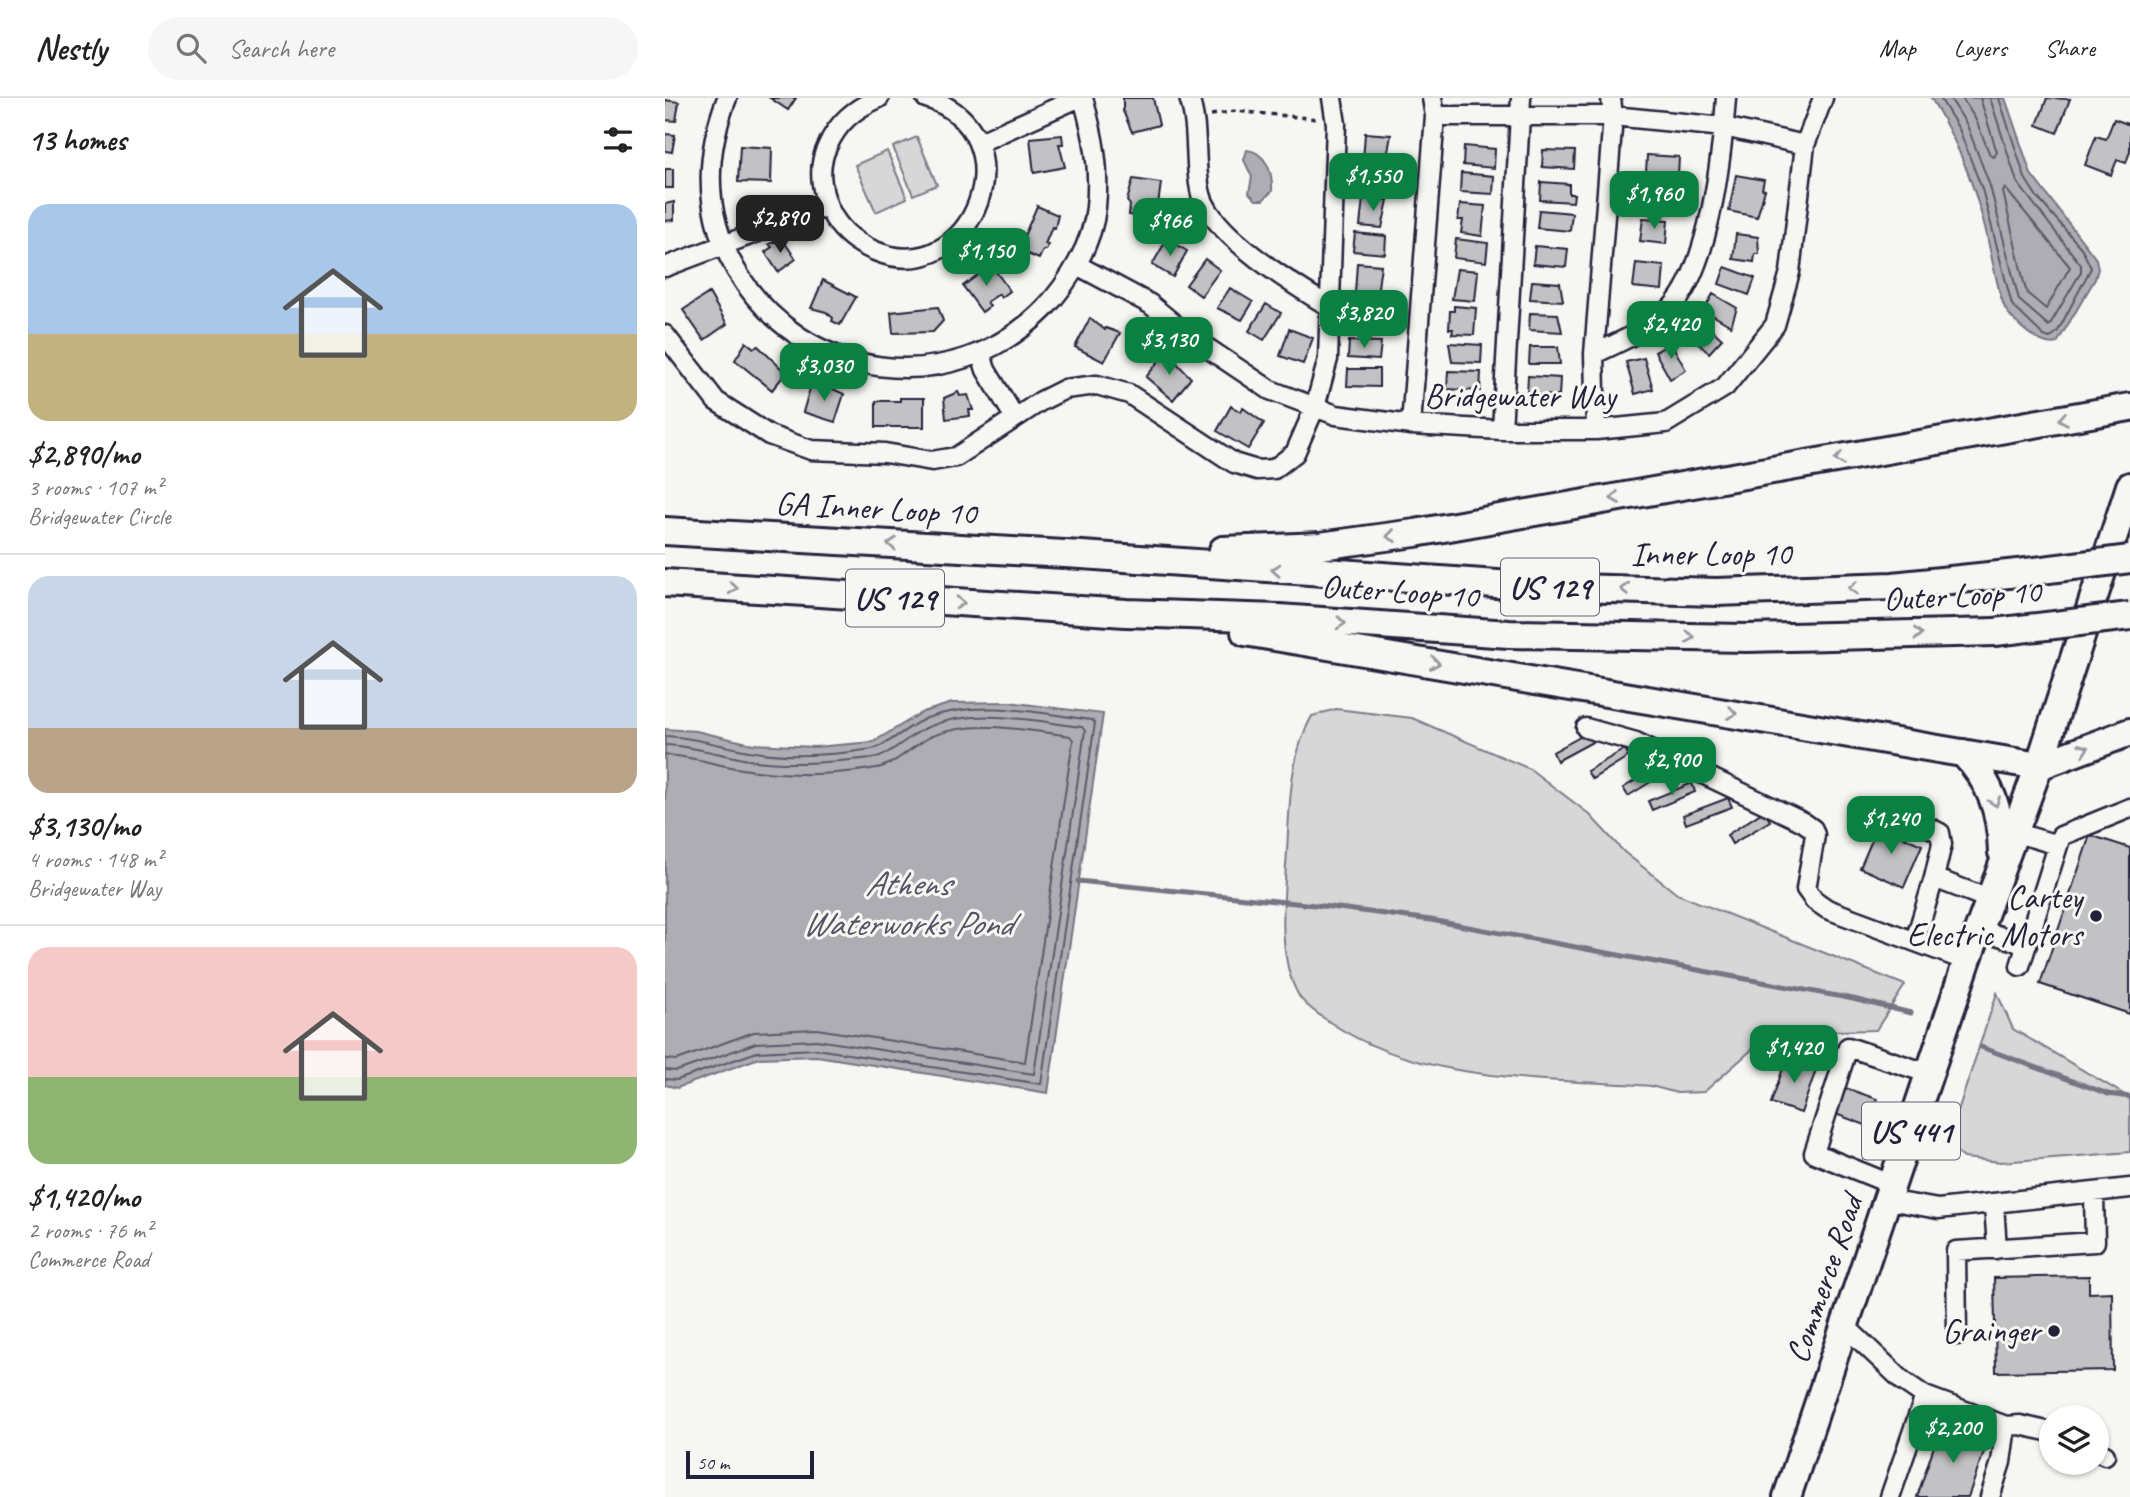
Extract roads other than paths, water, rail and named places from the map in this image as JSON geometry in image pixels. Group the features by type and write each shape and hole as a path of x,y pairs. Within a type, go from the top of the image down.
{"highway":[{"path":"1082,555 1274,550 1415,533 2130,407"},
{"name":"Commerce Road","path":"1787,1497 1967,961 2002,860 2039,766 2130,486"},
{"name":"GA Inner Loop 10","path":"665,531 1082,555"},
{"name":"Inner Loop 10","path":"1082,555 1539,587 1716,592 1893,586 2130,559"},
{"name":"Outer Loop 10","path":"665,583 1126,613 1279,618 1522,634 1747,638 1994,632 2130,616"},
{"path":"1126,613 2039,766 2130,732"},
{"path":"1963,752 1979,769 1995,800 2002,824 2002,860"}],"street":[{"path":"727,98 714,131 709,189 722,247 754,300 801,341 859,364 921,369 981,354 1024,329 1059,294 1077,265 1096,210 1098,152 1080,98 978,143"},
{"path":"879,98 859,107 838,126 825,151 821,179 827,206 841,228 860,245 884,255 910,257 935,251 957,237 973,218 983,194 985,168 978,143 963,119 940,102 926,98"},
{"path":"1189,98 1195,117 1201,195 1213,219 1282,278 1330,307"},
{"path":"665,335 716,401 769,435 811,450 885,453 932,461 956,457 1065,389 1097,385 1129,394 1234,463 1257,470 1274,469 1296,453 1315,407 1328,359 1336,124 1332,98"},
{"path":"1411,425 1435,116 1432,98"},
{"path":"1594,354 1632,336 1672,307 1699,260 1724,127 1726,98"},
{"name":"Bridgewater Way","path":"1077,265 1150,304 1185,333 1270,390 1336,415 1411,425 1502,430 1596,429 1666,423 1725,387 1775,325 1790,272 1805,145 1823,98"},
{"path":"1435,116 1521,107 1612,107 1805,145"},
{"path":"1502,430 1521,107"},
{"path":"1596,429 1594,354 1612,107"},
{"path":"665,267 827,206"},
{"path":"981,354 986,370 1015,418"},
{"path":"1586,728 1636,742 1804,822 1813,829 1815,835 1806,889 1814,900 1827,909 1967,961"},
{"path":"2020,965 2061,836 2130,808"},
{"path":"1905,815 1940,832 1942,844 1915,940"},
{"path":"2013,832 2058,845"},
{"path":"1934,878 1989,899"},
{"path":"1979,929 2027,945"},
{"path":"1930,1074 1848,1047 1814,1153 1929,1209 2130,1188"},
{"path":"1957,1335 1956,1251 2095,1242 2094,1193"},
{"path":"1994,1204 1997,1249"},
{"path":"1845,1326 1903,1381 1925,1396 2006,1426 2020,1425 2039,1429"},
{"path":"1890,1497 1925,1396"},
{"path":"1990,1497 2001,1462 2006,1426"}],"water":[{"path":"1931,98 2005,98 2031,174 2096,259 2098,269 2095,279 2057,343 2050,344 2036,338 2006,310 1975,192 1949,129"},
{"path":"1247,150 1264,159 1270,171 1272,191 1263,200 1256,200 1249,193 1252,177 1244,160"},
{"name":"Athens Waterworks Pond","path":"1009,702 1103,714 1048,1093 817,1056 759,1058 677,1088 665,1085 665,729 696,731 752,744 815,747 873,742 923,712 952,703"}],"waterway":[{"path":"1078,881 1315,905 1431,920 1853,999 1911,1013"},
{"path":"1981,1047 2108,1094 2130,1097"}],"place":[{"name":"Cartey Electric Motors","path":"2096,916"},
{"name":"Grainger","path":"2054,1331"}]}
